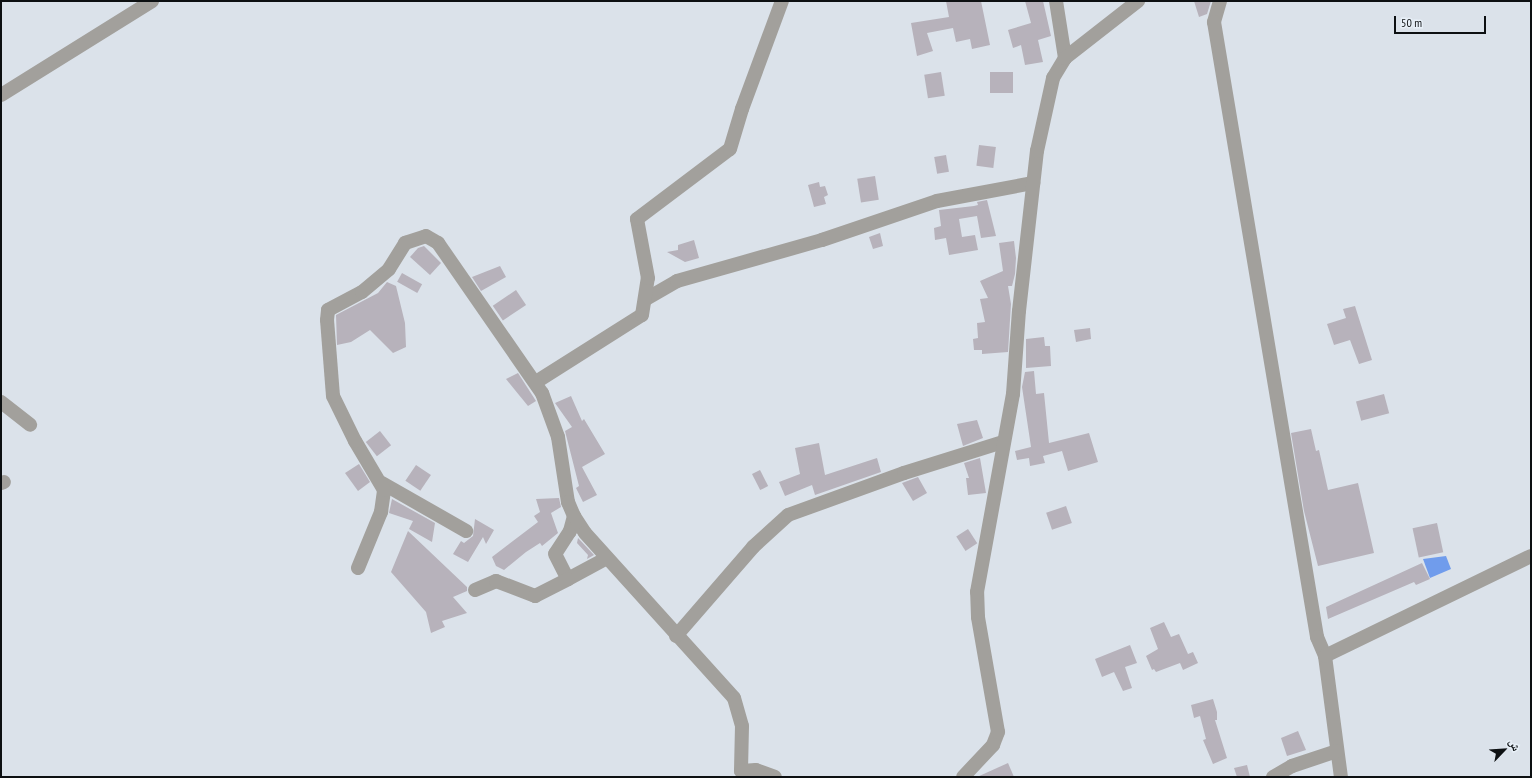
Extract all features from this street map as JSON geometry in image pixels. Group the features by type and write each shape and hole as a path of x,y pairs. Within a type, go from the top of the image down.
{"street":[{"path":"1,95 152,1"},
{"path":"536,382 642,315 646,299 648,278 638,219 730,149 742,110 782,1"},
{"path":"1056,1 1065,58"},
{"path":"963,777 993,744 998,732 978,617 977,592 1003,442 1013,394 1019,312 1037,151 1053,78 1065,58 1138,1"},
{"path":"1220,1 1215,12 1215,30 1316,629 1325,656 1341,777"},
{"path":"646,299 677,281 822,240 938,201 1033,183"},
{"path":"358,568 381,512 384,500 382,483 355,441 333,396 327,320 328,310 362,292 389,269 405,243 426,236 434,239 536,382 549,408 558,437 568,502 574,516 585,533 738,704 742,726 741,771 756,770 775,777"},
{"path":"1,402 30,425"},
{"path":"676,636 753,547 788,515 904,473 1003,442"},
{"path":"382,483 466,531"},
{"path":"568,579 555,554 570,532 574,516"},
{"path":"1325,656 1531,556"},
{"path":"475,590 496,581 535,596 607,558"},
{"path":"1273,777 1292,766 1337,751"}],"water":[{"path":"1446,556 1451,569 1430,578 1423,559"}],"building":[{"path":"946,1 981,1 990,45 972,49 970,39 956,42 953,28 927,33 933,51 917,56 911,23 949,17"},
{"path":"1025,1 1043,1 1051,36 1038,40 1043,62 1025,65 1021,45 1013,48 1008,30 1031,23"},
{"path":"1194,1 1211,1 1207,14 1199,17"},
{"path":"941,72 945,96 928,98 924,75"},
{"path":"990,72 1013,72 1013,93 990,93"},
{"path":"979,145 996,147 993,168 976,166"},
{"path":"946,155 949,172 937,174 934,157"},
{"path":"875,176 879,200 861,203 857,179"},
{"path":"819,182 820,187 825,186 828,195 824,197 826,204 814,207 808,185"},
{"path":"987,200 996,236 981,238 977,216 959,219 962,237 975,235 978,250 949,255 946,238 935,240 934,228 941,226 939,210 974,206 978,205 977,202"},
{"path":"880,233 883,246 873,249 869,237"},
{"path":"694,240 699,258 685,262 667,252 678,250 678,245"},
{"path":"1014,241 1016,258 1015,274 1012,286 1008,286 1011,304 1008,352 982,354 982,350 974,350 973,339 978,338 977,323 985,322 980,299 988,298 980,281 1003,271 999,243"},
{"path":"424,246 441,263 430,275 410,257 418,248"},
{"path":"500,266 506,277 481,291 472,277"},
{"path":"402,273 422,284 417,293 397,282"},
{"path":"387,282 396,286 405,323 406,347 393,353 370,330 351,342 337,345 336,315 378,293"},
{"path":"516,290 526,305 503,321 493,306"},
{"path":"1355,306 1372,360 1359,364 1350,340 1334,345 1327,324 1346,318 1343,309"},
{"path":"1090,328 1091,339 1076,342 1074,330"},
{"path":"1044,337 1045,346 1050,346 1051,366 1026,368 1026,339"},
{"path":"1034,371 1036,394 1044,393 1049,443 1089,433 1098,462 1068,471 1062,451 1043,456 1045,463 1030,466 1029,458 1017,460 1015,451 1031,447 1022,387 1025,372"},
{"path":"518,373 536,401 528,406 506,379"},
{"path":"1384,394 1389,413 1361,421 1356,402"},
{"path":"571,396 582,421 584,419 605,454 582,467 597,495 583,502 576,488 579,486 565,431 572,427 555,403"},
{"path":"977,420 983,438 963,446 957,424"},
{"path":"1311,429 1316,451 1319,450 1328,490 1358,483 1374,553 1318,566 1304,511 1291,433"},
{"path":"380,431 391,445 377,456 366,442"},
{"path":"819,443 825,475 877,458 881,472 815,495 812,485 785,496 779,482 800,474 795,448"},
{"path":"980,458 986,493 968,495 966,478 969,478 964,463"},
{"path":"359,464 370,482 358,491 345,473"},
{"path":"416,465 431,475 420,491 405,481"},
{"path":"760,470 768,486 760,490 752,474"},
{"path":"918,477 927,493 913,501 902,483"},
{"path":"559,498 561,507 551,513 558,533 542,546 540,543 526,552 504,570 496,566 492,557 538,522 534,516 540,512 536,499"},
{"path":"392,499 435,523 432,542 409,529 413,521 389,513"},
{"path":"1066,506 1072,523 1052,530 1046,513"},
{"path":"475,519 494,530 486,544 483,537 468,562 453,554 461,541 464,543 473,536"},
{"path":"1437,523 1443,552 1419,558 1413,528"},
{"path":"968,529 977,543 966,551 956,537"},
{"path":"408,531 467,587 467,591 453,597 467,613 442,621 445,627 431,633 426,612 391,572"},
{"path":"578,538 594,555 587,559 588,555 577,543"},
{"path":"1422,563 1430,579 1416,585 1414,582 1328,619 1326,607"},
{"path":"1164,622 1171,637 1179,634 1188,654 1193,652 1198,663 1183,670 1180,663 1156,672 1154,669 1152,670 1146,656 1158,649 1150,628"},
{"path":"1130,645 1137,663 1125,667 1132,688 1123,691 1114,672 1102,677 1095,659"},
{"path":"1213,699 1217,712 1217,720 1215,720 1227,758 1213,764 1203,740 1206,739 1200,716 1194,718 1191,705"},
{"path":"1298,731 1306,750 1287,756 1281,738"},
{"path":"1008,763 1014,777 977,777"},
{"path":"1247,765 1250,777 1237,777 1234,768"}]}
